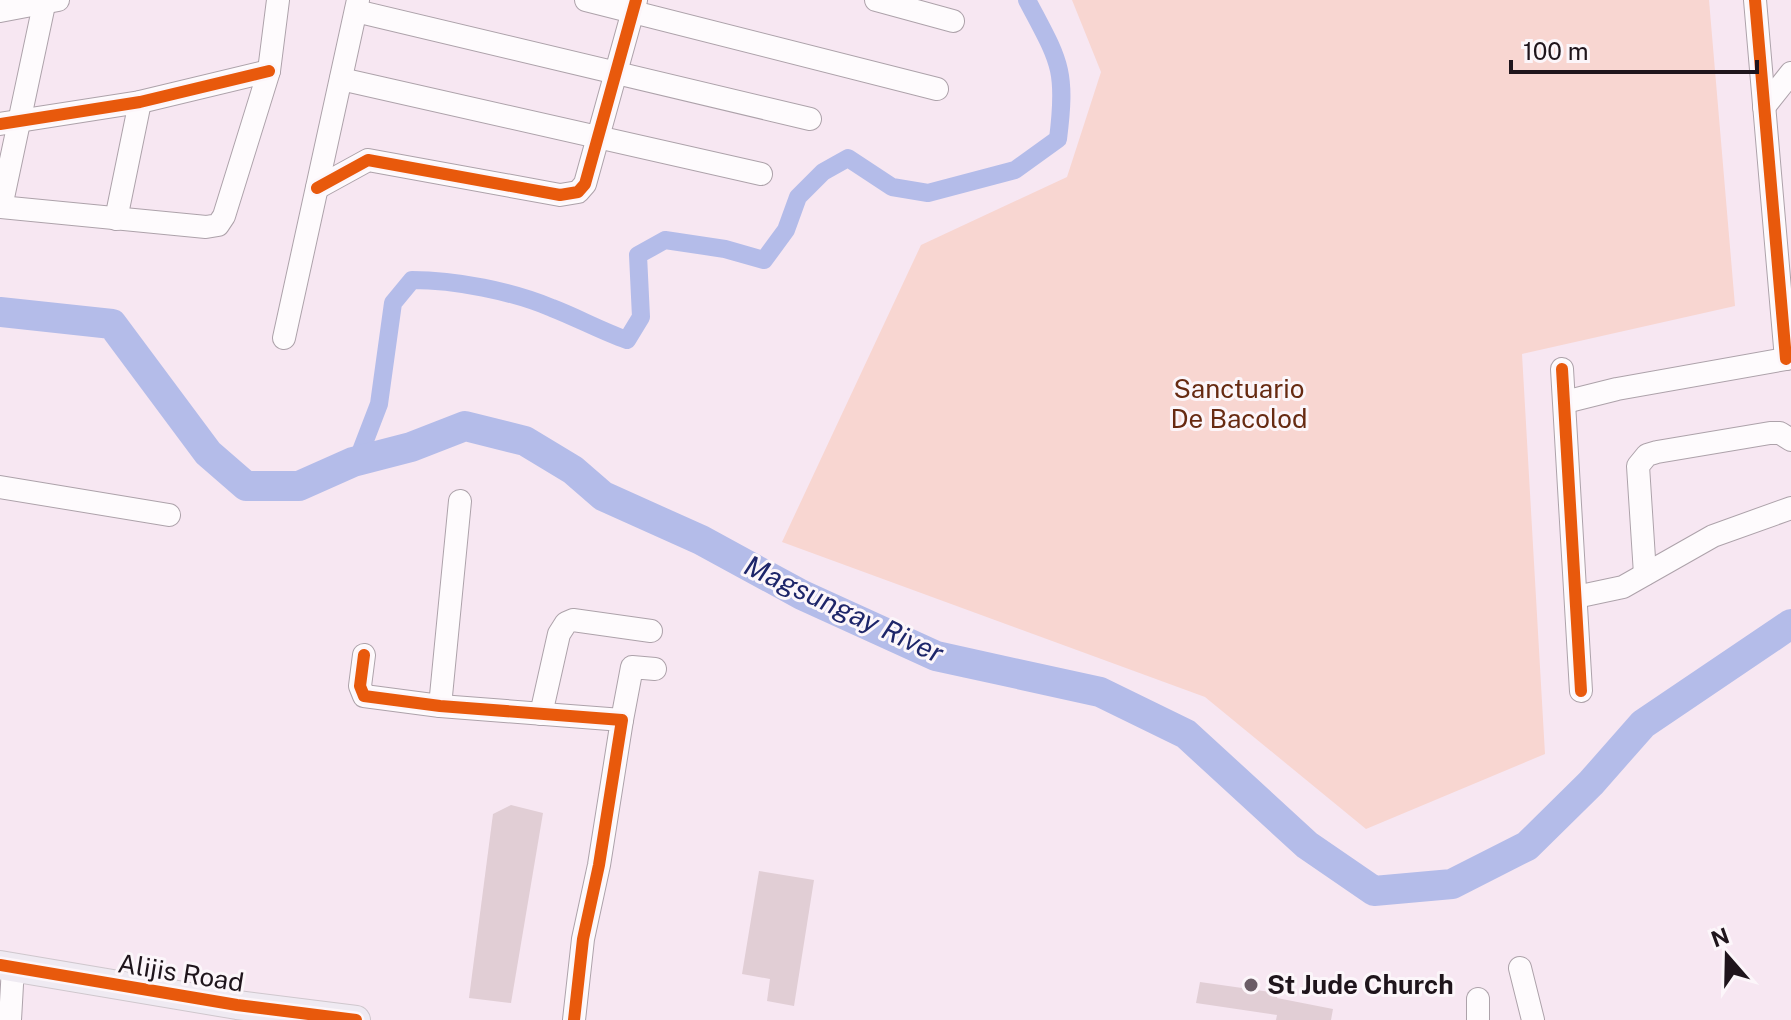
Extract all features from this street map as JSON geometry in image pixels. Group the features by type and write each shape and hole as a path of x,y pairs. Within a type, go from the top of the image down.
{"main road":[{"name":"Alijis Road","path":"6,966 237,1005 356,1020"}],"street":[{"path":"0,11 50,1 11,122 0,207 116,219 218,225 224,216 269,71 278,0"},
{"path":"586,0 634,6 937,89"},
{"path":"876,0 953,21"},
{"path":"1565,402 1788,359 1785,270 1764,107 1755,0"},
{"path":"284,338 357,5 616,75 810,119"},
{"path":"317,188 368,160 570,196 585,184 634,6"},
{"path":"11,122 140,102 269,71"},
{"path":"1764,107 1791,73"},
{"path":"341,79 761,174"},
{"path":"116,219 140,102"},
{"path":"1562,369 1581,691"},
{"path":"1645,574 1638,466 1642,460 1657,452 1770,433 1780,433 1791,440"},
{"path":"0,487 169,515"},
{"path":"440,706 460,501"},
{"path":"1576,597 1623,587 1713,536 1791,508"},
{"path":"541,714 559,634 566,623 573,620 651,631"},
{"path":"364,655 360,686 364,696 440,706 622,720"},
{"path":"574,1020 583,939 599,865 632,667 655,669"},
{"path":"6,966 10,1020"},
{"path":"1520,968 1533,1020"}],"green space":[{"name":"Sanctuario De Bacolod","path":"1072,0 1709,0 1735,306 1522,354 1545,754 1366,829 1205,697 782,542 921,245 1067,177 1101,72"}],"building":[{"path":"511,805 543,813 511,1003 469,998 493,814"},
{"path":"759,871 814,880 794,1006 767,1001 770,979 742,974"},
{"path":"1200,982 1278,993 1277,998 1333,1009 1331,1020 1276,1020 1277,1015 1196,1003"}],"waterway":[{"path":"353,462 359,456 379,404 393,303 412,280 465,284 519,296 627,340 641,317 638,255 665,240 725,249 764,260 786,230 798,197 823,172 848,158 892,187 928,193 1015,170 1058,139 1061,115 1058,66 1027,0"},
{"name":"Magsungay River","path":"0,312 112,324 208,453 246,486 299,486 353,462 411,447 465,426 525,441 573,470 603,496 701,540 802,595 936,656 1100,692 1186,734 1307,845 1374,891 1452,884 1527,846 1591,783 1643,724 1791,624"}],"cycle path":[{"path":"317,188 368,160 560,195 578,192 585,184 636,0"},
{"path":"1755,0 1786,359"},
{"path":"0,124 140,102 269,71"},
{"path":"1562,369 1581,691"},
{"path":"364,655 360,686 364,696 440,706 622,720 599,865 583,939 574,1020"},
{"path":"0,965 237,1005 356,1020"}],"place":[{"name":"St Jude Church","path":"1251,985"}]}
